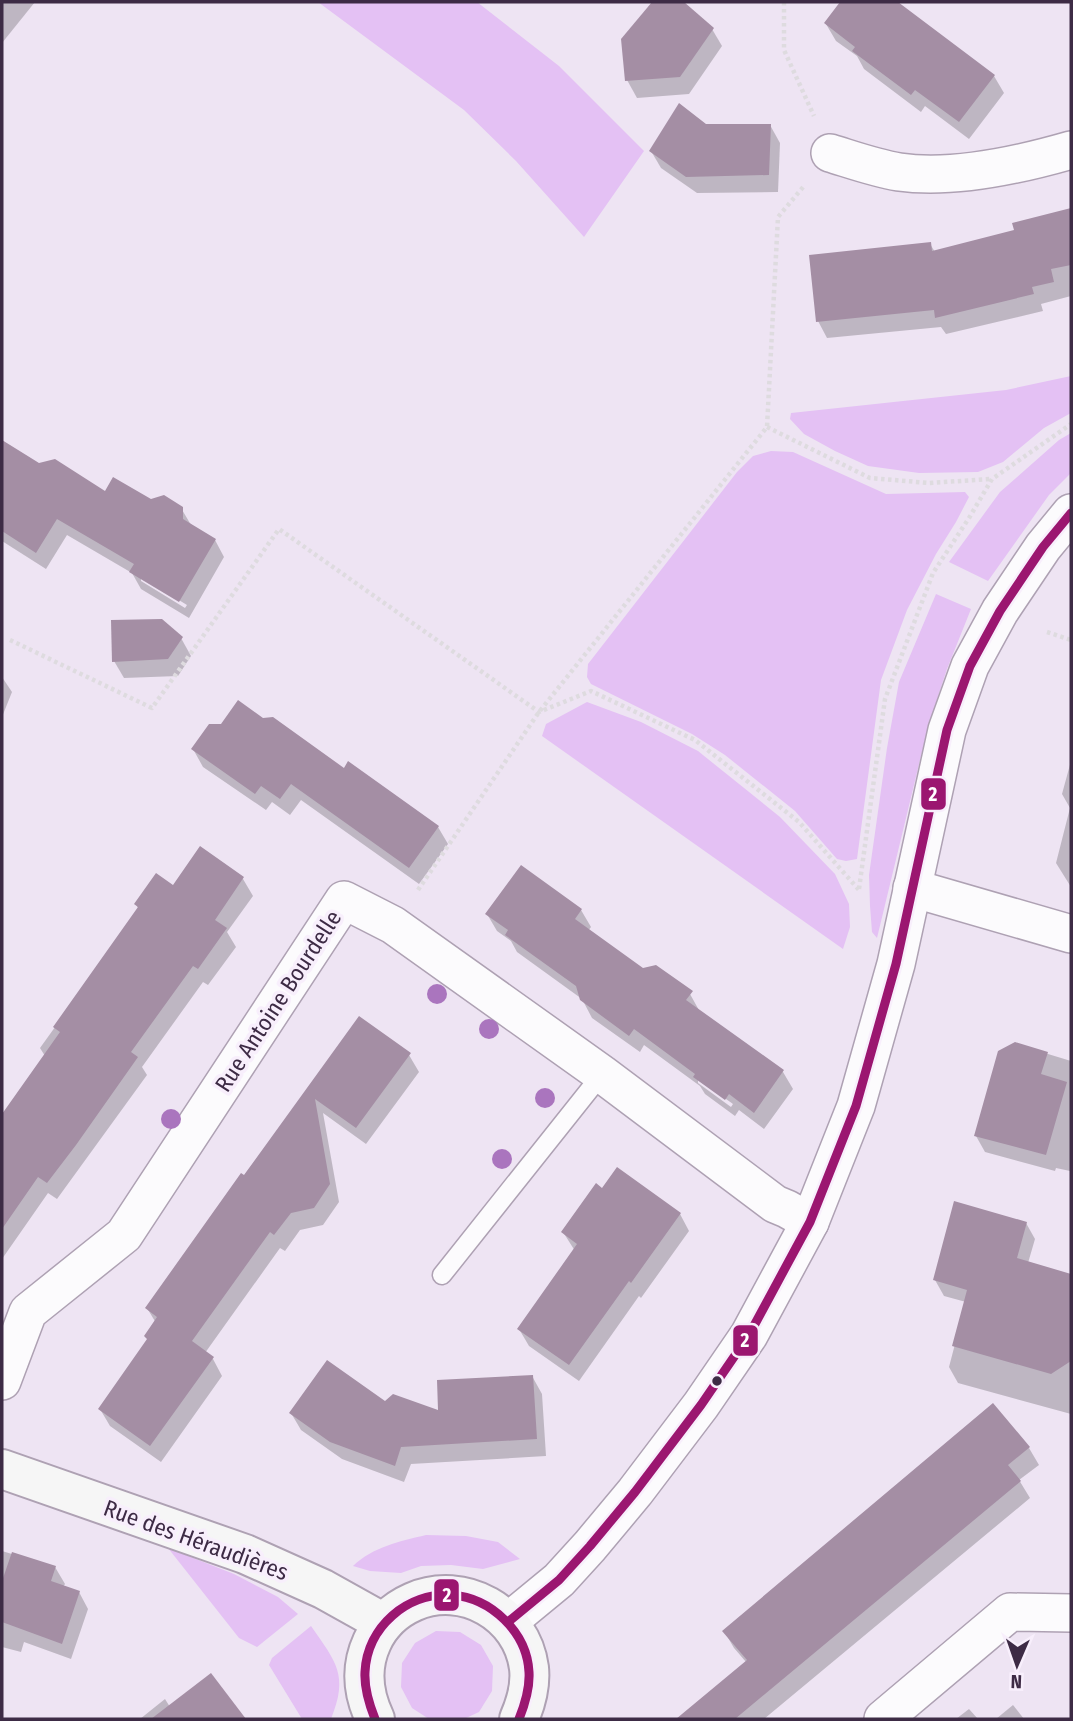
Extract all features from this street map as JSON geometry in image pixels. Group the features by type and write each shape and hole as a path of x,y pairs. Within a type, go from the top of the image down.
{"street":[{"path":"831,153 900,172 933,174 968,172 1045,158 1071,150"},
{"path":"508,1622 559,1580 590,1546 701,1405 749,1335 810,1222 856,1106 896,964 947,730 970,666 1000,611 1042,548 1071,513"},
{"path":"912,887 1071,934"},
{"name":"Rue Antoine Bourdelle","path":"2,1381 27,1312 124,1234 344,900 393,925 602,1074 775,1204 810,1222"},
{"name":"Rue des Héraudières","path":"2,1469 246,1554 323,1589 384,1623"},
{"path":"375,1719 366,1697 364,1671 376,1634 384,1623 405,1606 432,1596 446,1595 473,1599 498,1612 519,1636 526,1652 529,1686 526,1704 519,1719"},
{"path":"883,1719 1010,1612 1071,1613"}],"lane":[{"path":"442,1275 602,1074"}],"path":[{"path":"393,925 539,712 767,427 778,218 831,153 784,50 784,2"},
{"path":"539,712 591,691 695,740 799,822 859,890 885,699 933,573 992,479 1071,424"},
{"path":"767,427 870,478 929,483 992,479"},
{"path":"10,640 152,708 279,529 539,712"},
{"path":"1047,632 1071,640"}],"shaded area":[{"path":"318,2 477,2 559,66 644,151 584,237 516,161 464,110"},
{"path":"1071,376 1071,413 1044,428 1003,462 978,472 919,473 868,466 804,434 790,419 791,413 1006,390"},
{"path":"1071,433 1071,473 1049,495 988,581 949,562 1000,492 1059,440"},
{"path":"771,451 793,452 886,494 965,492 969,497 907,610 881,680 857,859 837,859 795,811 725,755 692,734 591,684 587,677 588,664 737,472 753,456"},
{"path":"936,594 971,609 928,727 877,938 872,932 869,875 887,748 899,682"},
{"path":"587,702 641,722 698,751 780,817 835,874 849,904 850,927 843,949 542,736 546,724"},
{"path":"426,1535 466,1536 498,1542 520,1559 483,1569 451,1565 421,1566 401,1573 370,1571 353,1566 378,1549"},
{"path":"168,1548 234,1574 278,1597 298,1614 257,1647 239,1638"},
{"path":"311,1626 337,1670 339,1691 331,1719 302,1719 269,1665 272,1658"},
{"path":"436,1631 460,1632 481,1645 493,1666 492,1691 479,1712 464,1719 429,1719 412,1708 401,1687 402,1663 415,1643"}],"building":[{"path":"652,2 684,2 714,28 680,77 625,81 621,39"},
{"path":"840,2 898,2 995,75 959,122 915,90 911,95 852,51 855,47 824,23"},
{"path":"679,103 706,124 771,124 769,175 686,177 649,151"},
{"path":"1071,208 1071,265 1051,269 1054,282 1032,287 1034,294 935,318 934,310 816,322 809,255 931,242 932,251 1014,230 1012,223"},
{"path":"2,440 39,463 55,459 105,491 113,477 151,499 164,495 183,507 183,519 216,539 179,602 129,572 134,564 57,519 36,553 2,531"},
{"path":"162,619 183,637 168,659 112,662 111,620"},
{"path":"238,700 263,718 273,717 344,768 348,761 439,826 409,868 291,784 280,799 261,786 255,794 191,749 209,724 221,724"},
{"path":"200,846 244,877 215,920 227,928 198,969 193,966 131,1052 138,1057 76,1145 47,1183 38,1177 2,1229 2,1114 60,1032 53,1027 138,907 134,904 156,873 173,885"},
{"path":"521,865 582,909 575,919 643,968 656,965 693,991 686,1000 784,1070 754,1113 729,1094 725,1100 634,1029 629,1036 580,1000 576,986 505,935 508,930 485,914"},
{"path":"359,1016 411,1053 356,1128 315,1099 330,1184 314,1208 291,1213 274,1235 270,1232 192,1341 214,1357 150,1446 98,1409 147,1339 144,1336 157,1317 145,1308 241,1173 244,1175"},
{"path":"1015,1042 1048,1052 1041,1074 1067,1082 1046,1155 974,1136 998,1051"},
{"path":"617,1167 681,1213 569,1365 517,1329 577,1244 561,1232 596,1183 602,1188"},
{"path":"954,1201 1027,1222 1017,1258 1071,1274 1071,1361 1051,1374 952,1346 967,1290 933,1280"},
{"path":"327,1360 385,1401 393,1394 438,1410 437,1380 533,1375 537,1439 401,1447 395,1466 330,1442 289,1413"},
{"path":"993,1403 1030,1447 1008,1465 1021,1481 735,1719 676,1719 747,1660 722,1631"},
{"path":"12,1552 56,1566 51,1581 80,1591 62,1644 2,1622 2,1581"},
{"path":"211,1673 246,1719 151,1719"}],"transit line":[{"name":"2","path":"508,1622 559,1580 590,1546 701,1405 749,1335 810,1222 856,1106 896,964 947,730 970,666 1000,611 1043,547 1071,513"},
{"name":"2","path":"375,1719 367,1696 365,1678 367,1656 373,1641 392,1616 405,1606 420,1599 452,1595 480,1603 493,1610 514,1631 522,1644 527,1657 529,1678 527,1696 519,1719"}]}
